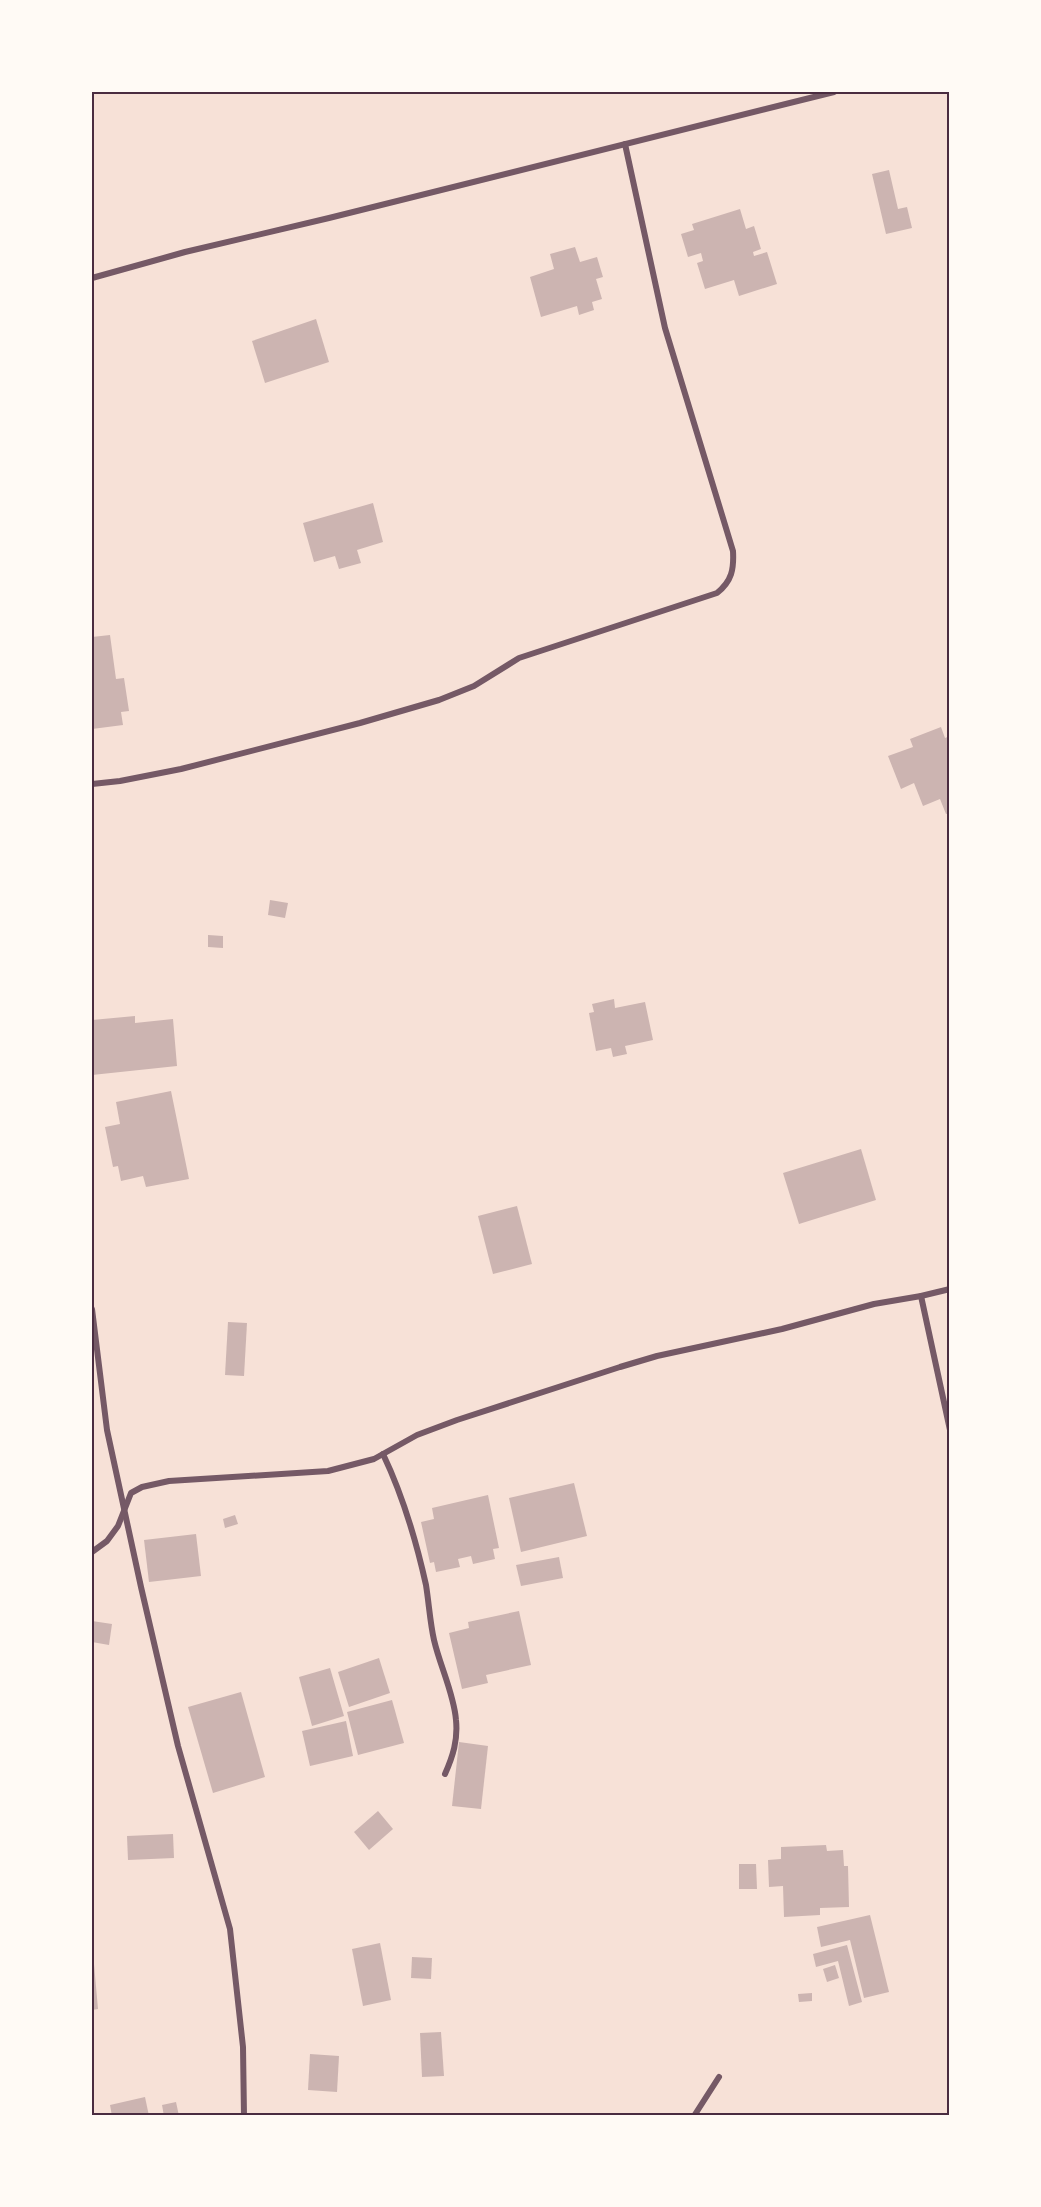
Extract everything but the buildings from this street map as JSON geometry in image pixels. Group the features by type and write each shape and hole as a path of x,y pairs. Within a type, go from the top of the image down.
{"street":[{"path":"92,278 185,252 834,92"},
{"path":"92,784 181,769 360,723 439,700 474,686 519,658 717,593 729,581 734,563 733,551 665,328 624,144"},
{"path":"92,1552 107,1541 118,1526 125,1505 135,1490 169,1481 328,1471 374,1458 417,1435 457,1420 630,1364 782,1329 874,1304 950,1289"},
{"path":"921,1296 950,1430"},
{"path":"92,1309 107,1430 178,1746 230,1929 243,2047 244,2115"},
{"path":"383,1454 400,1490 410,1523 426,1588 439,1662 454,1705 457,1722 455,1748 445,1774"},
{"path":"694,2115 719,2077"}]}
